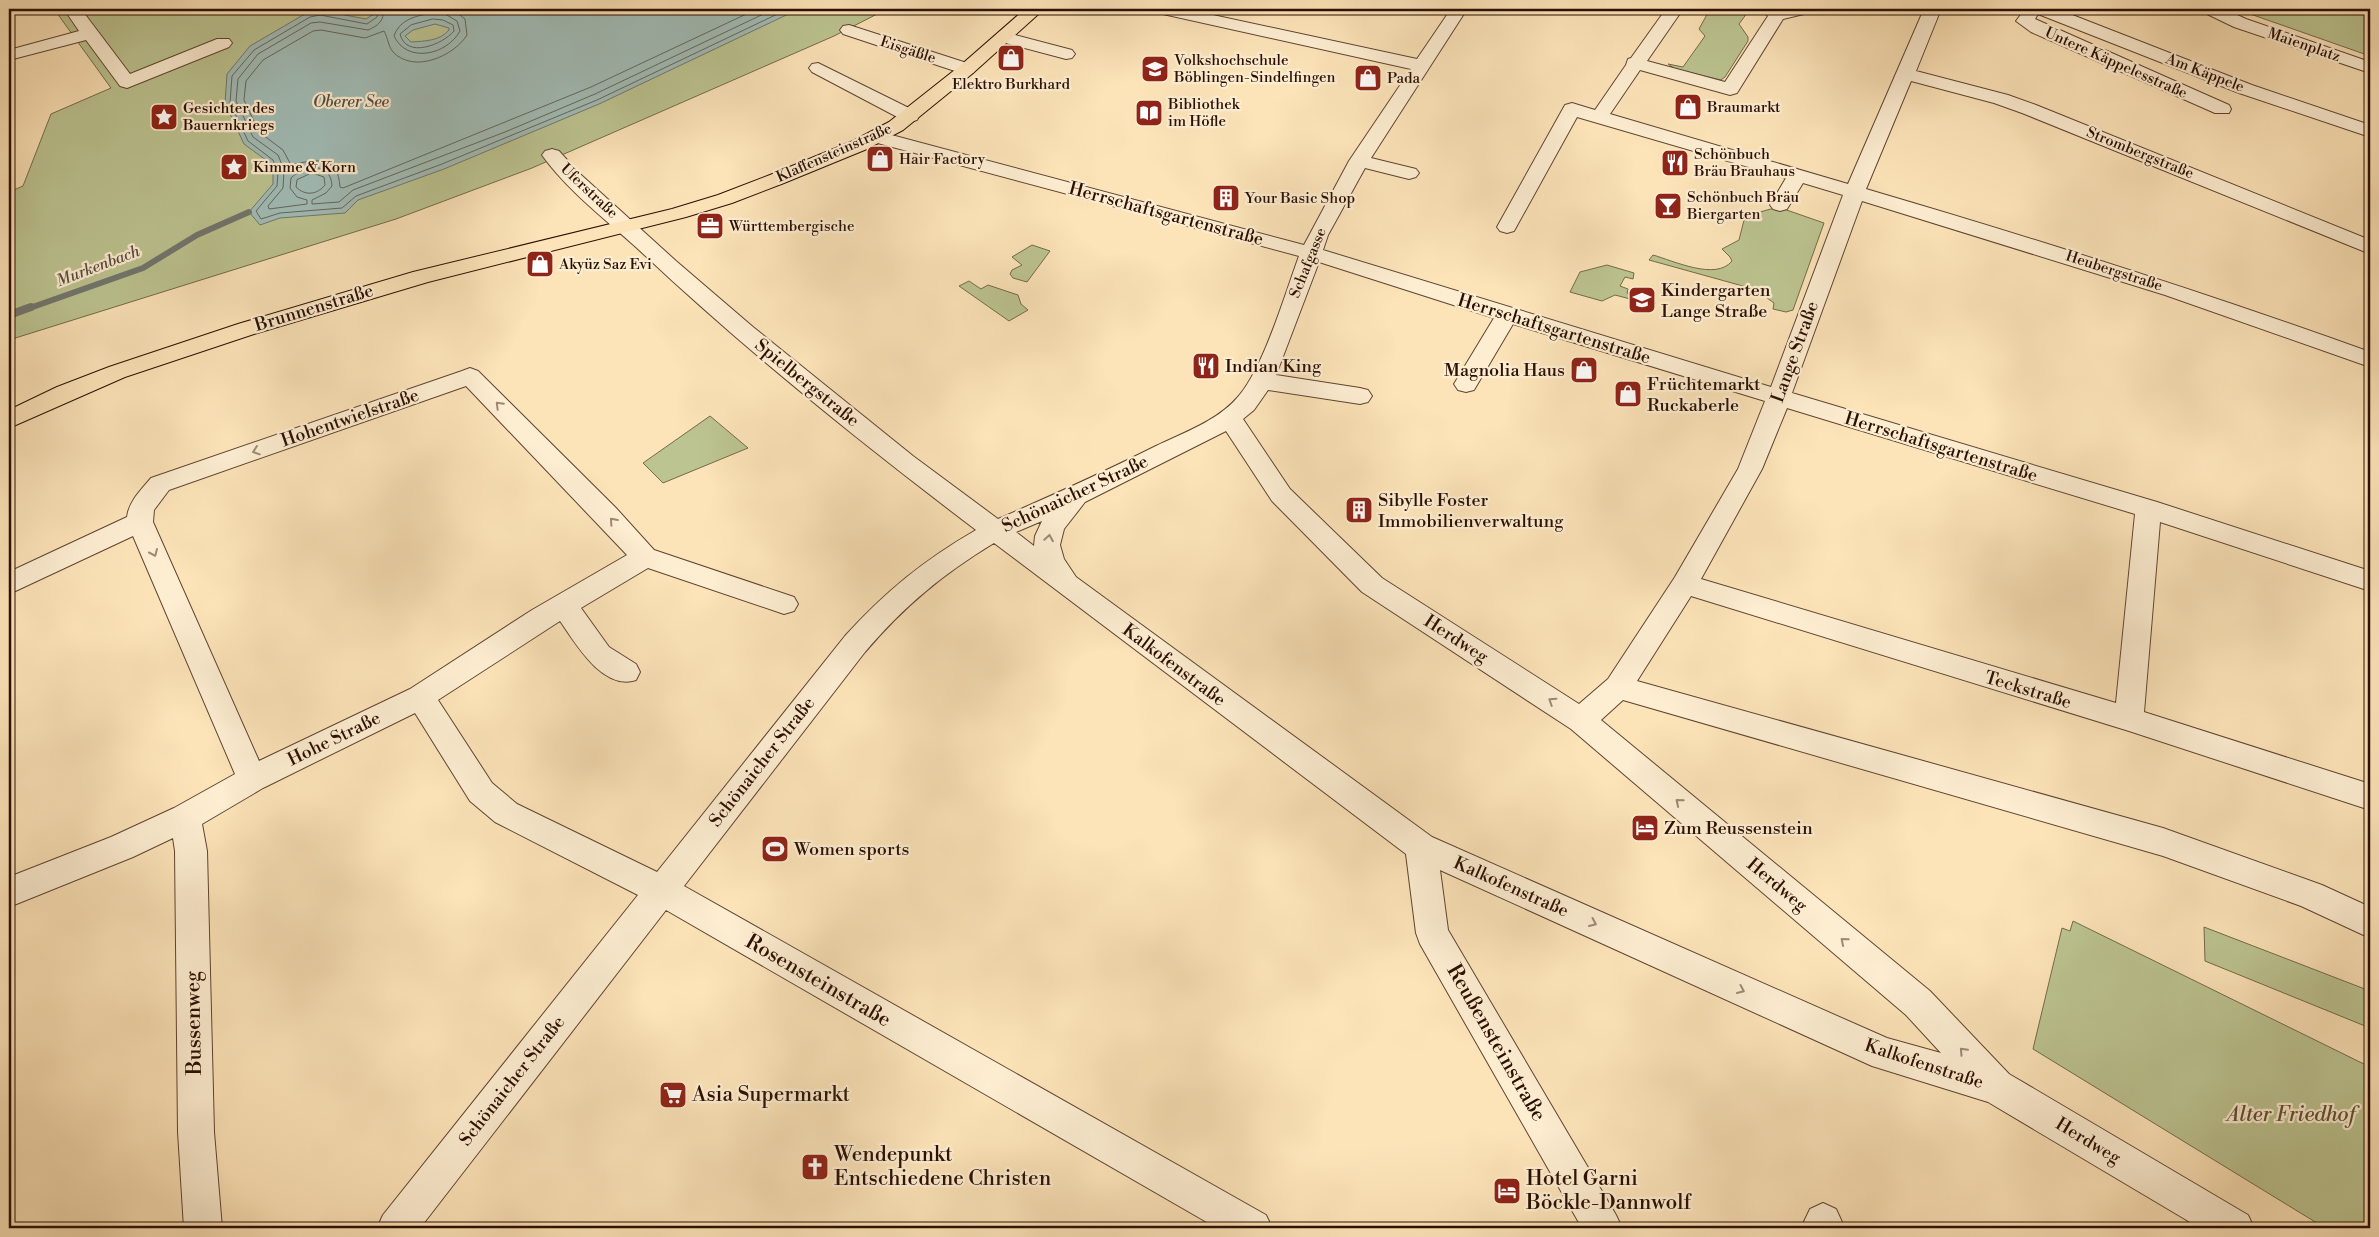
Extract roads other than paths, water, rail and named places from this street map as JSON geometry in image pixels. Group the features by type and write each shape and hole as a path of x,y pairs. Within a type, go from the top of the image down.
{"main road":[{"name":"Klaffensteinstraße","path":"628,227 725,199 877,137 910,116 1035,9"},
{"name":"Brunnenstraße","path":"9,420 65,393 117,372 246,329 421,276 628,227"}],"street":[{"path":"72,9 127,82 223,43"},
{"path":"1163,9 1422,66"},
{"name":"Schafgasse","path":"1230,418 1246,404 1262,381 1280,338 1310,253 1359,161 1459,9"},
{"path":"1599,117 1634,63 1674,9"},
{"path":"1634,63 1730,89 1773,12 1802,9"},
{"name":"Lange Straße","path":"1581,720 1618,688 1685,584 1750,469 1779,397 1854,194 1933,9"},
{"name":"Untere Käppelesstraße","path":"2033,9 2024,20 2036,28 2222,109"},
{"name":"Am Käppele","path":"2042,9 2200,72 2370,131"},
{"name":"Maienplatz","path":"2211,9 2240,22 2370,68"},
{"name":"Eisgäßle","path":"849,30 967,69"},
{"path":"13,54 90,33"},
{"path":"1004,37 1066,54"},
{"path":"818,68 910,116"},
{"name":"Strombergstraße","path":"1905,74 2029,108 2349,236 2370,247"},
{"name":"Heubergstraße","path":"1507,227 1572,109 2086,262 2187,294 2370,360"},
{"name":"Herrschaftsgartenstraße","path":"877,137 1310,253 1507,315 2148,509 2370,581"},
{"name":"Uferstraße","path":"552,155 572,177 628,227"},
{"path":"1359,161 1409,173"},
{"path":"1780,205 1797,176"},
{"name":"Spielbergstraße","path":"628,227 648,248 742,330 904,462 994,531"},
{"path":"1466,384 1507,315"},
{"name":"Hohentwielstraße","path":"140,522 141,508 160,484 470,376 608,515 645,557 784,604"},
{"path":"1262,381 1360,396"},
{"name":"Schönaicher Straße","path":"396,1228 855,644 883,612 909,588 952,556 994,531 1078,495 1204,433 1230,418"},
{"name":"Herdweg","path":"1230,418 1281,495 1372,585 1581,720 1918,1003 1996,1087 2235,1228"},
{"name":"Kalkofenstraße","path":"1078,495 1053,521 1046,540 1051,564 1078,593"},
{"path":"2129,720 2148,509"},
{"path":"9,584 140,522 252,778"},
{"name":"Kalkofenstraße","path":"994,531 1421,847 1884,1054 1996,1087"},
{"name":"Hohe Straße","path":"9,892 122,847 185,818 252,778 420,697 564,605 645,557"},
{"name":"Teckstraße","path":"1685,584 2129,720 2370,797"},
{"path":"564,605 599,655 626,672"},
{"path":"1618,688 2163,842 2311,895 2370,923"},
{"name":"Rosensteinstraße","path":"420,697 481,792 506,813 661,890 1253,1228"},
{"name":"Bussenweg","path":"185,818 191,851 196,1132 203,1228"},
{"name":"Reußensteinstraße","path":"1421,847 1432,932 1603,1228"}],"water":[{"name":"Oberer See","path":"375,9 799,9 599,104 444,169 358,200 345,213 280,218 260,225 249,212 273,184 273,173 270,163 244,144 225,103 227,74 250,46 310,11 318,10 366,19 374,14 367,12","holes":["435,24 449,28 445,34 432,40 411,42 405,36 413,30"]}],"waterway":[{"name":"Murkenbach","path":"27,309 143,268 197,235 249,212"},
{"name":"Murkenbach","path":"9,315 31,307"}],"place":[{"name":"Elektro Burkhard","path":"1011,58"},
{"name":"Volkshochschule Böblingen-Sindelfingen","path":"1155,69"},
{"name":"Pada","path":"1368,78"},
{"name":"Braumarkt","path":"1688,107"},
{"name":"Bibliothek im Höfle","path":"1149,113"},
{"name":"Gesichter des Bauernkriegs","path":"164,117"},
{"name":"Hair Factory","path":"880,159"},
{"name":"Schönbuch Bräu Brauhaus","path":"1675,163"},
{"name":"Kimme & Korn","path":"234,167"},
{"name":"Your Basic Shop","path":"1226,198"},
{"name":"Schönbuch Bräu Biergarten","path":"1668,206"},
{"name":"Württembergische","path":"710,226"},
{"name":"Akyüz Saz Evi","path":"540,264"},
{"name":"Kindergarten Lange Straße","path":"1642,300"},
{"name":"Indian King","path":"1206,366"},
{"name":"Magnolia Haus","path":"1584,370"},
{"name":"Früchtemarkt Ruckaberle","path":"1628,394"},
{"name":"Sibylle Foster Immobilienverwaltung","path":"1359,510"},
{"name":"Zum Reussenstein","path":"1645,828"},
{"name":"Women sports","path":"775,849"},
{"name":"Asia Supermarkt","path":"673,1095"},
{"name":"Wendepunkt Entschiedene Christen","path":"815,1167"},
{"name":"Hotel Garni Böckle-Dannwolf","path":"1507,1191"}],"park label":[{"name":"Alter Friedhof","path":"2291,1115"}]}
